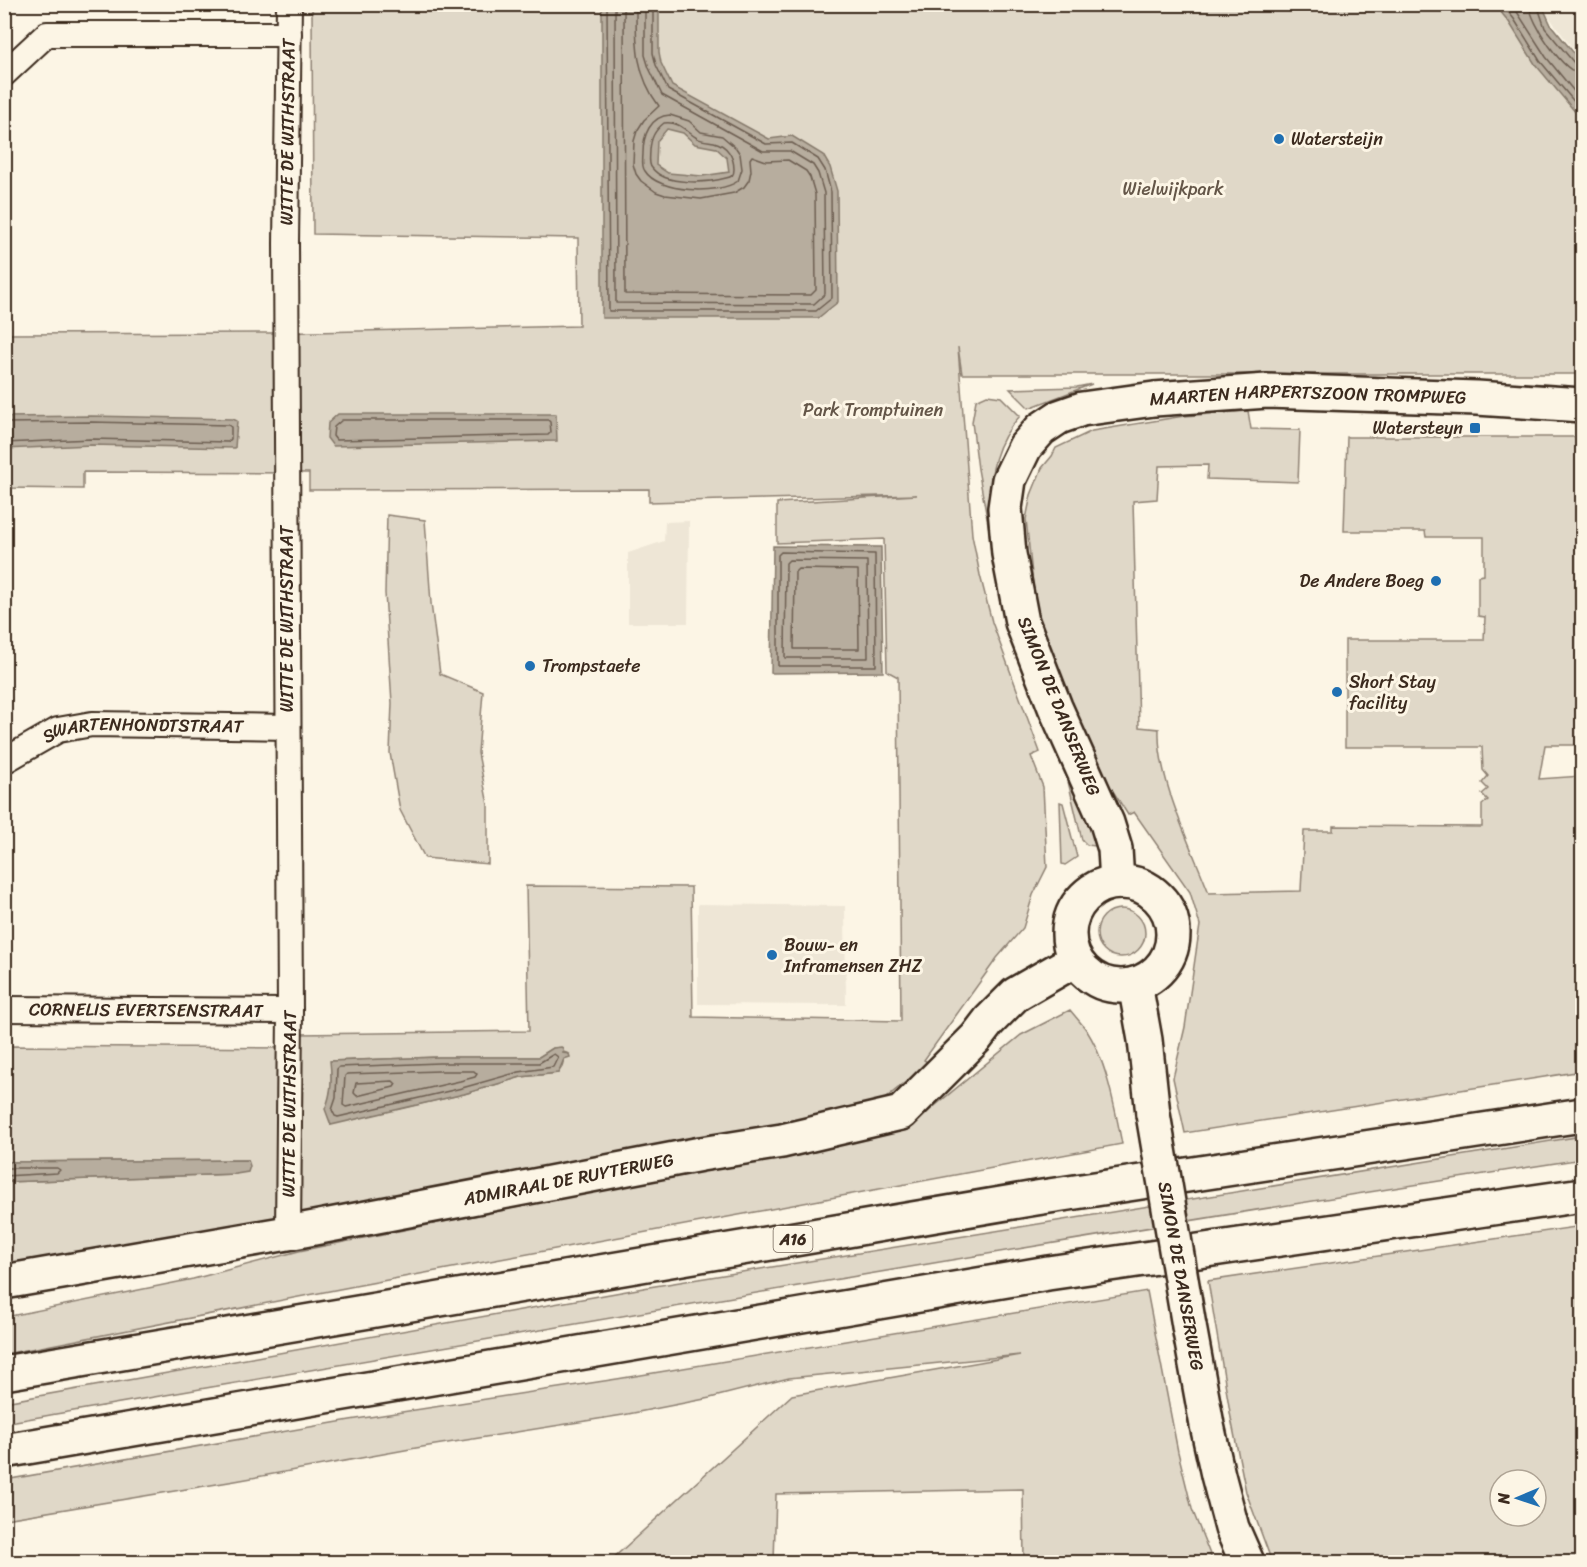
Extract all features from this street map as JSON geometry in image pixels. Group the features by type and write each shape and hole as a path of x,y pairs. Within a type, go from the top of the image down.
{"main road":[{"name":"MAARTEN HARPERTSZOON TROMPWEG","path":"1041,429 1059,417 1082,408 1154,399 1267,391 1477,398 1582,405"},
{"name":"SIMON DE DANSERWEG","path":"1041,429 1025,447 1010,480 1005,508 1009,554 1022,622 1055,707 1107,823 1115,849 1117,882"},
{"path":"1117,882 1138,885 1147,889 1162,902 1171,920 1172,940 1166,960 1153,975 1135,984 1117,986 1101,982 1087,973 1075,960 1069,934 1075,909 1080,902 1093,890 1117,882"},
{"name":"ADMIRAAL DE RUYTERWEG","path":"4,1282 288,1233 689,1156 782,1141 902,1113 1016,994 1075,960"},
{"name":"SIMON DE DANSERWEG","path":"1135,984 1145,1040 1153,1114 1206,1425 1232,1528 1247,1563"},
{"name":"A16","path":"4,1372 1036,1198 1582,1115"},
{"path":"4,1451 1048,1273 1582,1195"}],"street":[{"name":"WITTE DE WITHSTRAAT","path":"288,1233 290,1011 286,243 289,4"},
{"path":"4,74 46,34 289,34"},
{"name":"SWARTENHONDTSTRAAT","path":"4,761 58,730 92,724 288,727"},
{"name":"CORNELIS EVERTSENSTRAAT","path":"4,1009 290,1011"}],"shaded area":[{"path":"1542,5 1582,5 1582,61 1546,13"},
{"path":"689,521 688,623 628,623 628,553 664,541 665,522"},
{"name":"Bouw- en Inframensen ZHZ","path":"698,904 845,906 846,1005 698,1004"}],"green space":[{"path":"312,5 1530,5 1582,108 1582,374 962,374 958,347 972,535 992,622 1040,752 1031,756 1043,787 1047,867 1033,895 1023,928 997,958 924,1060 929,1063 877,1105 828,1116 5,1270 5,1182 236,1174 247,1160 5,1162 5,1046 297,1048 299,1034 529,1031 526,886 691,887 693,1017 901,1021 898,677 887,671 884,539 777,543 777,503 917,495 649,502 649,489 309,490 309,473 83,472 83,489 5,488 5,334 269,333 579,326 578,238 313,234","holes":["553,1048 569,1054 564,1058 558,1073 521,1077 464,1094 332,1124 326,1109 331,1091 331,1061 439,1057 539,1057"]},
{"path":"1092,384 1029,408 1010,389 1077,387"},
{"path":"987,395 1001,397 1020,416 1011,426 995,459 990,509 1091,826 1095,846 1087,845 1082,840 1062,756 992,546 972,422 976,400"},
{"path":"1248,411 1251,429 1300,430 1298,482 1207,479 1208,465 1159,466 1157,499 1133,501 1139,727 1159,729 1163,769 1169,790 1209,893 1301,891 1304,831 1333,831 1333,826 1482,827 1482,805 1488,800 1482,794 1488,789 1482,783 1488,776 1483,770 1482,747 1345,747 1345,640 1484,640 1485,617 1478,616 1478,576 1484,575 1484,537 1426,537 1425,531 1344,531 1347,437 1582,437 1582,745 1545,745 1539,779 1582,776 1582,1071 1185,1133 1173,1078 1185,1027 1200,925 1190,892 1134,812 1128,815 1094,761 1039,622 1026,519 1031,495 1042,468 1056,448 1092,431 1184,416"},
{"path":"387,515 425,520 431,603 440,674 483,692 478,753 488,805 488,864 425,858 400,810 390,753 392,703 385,593"},
{"path":"1060,802 1063,803 1077,857 1065,865 1062,864"},
{"path":"1116,909 1126,909 1138,916 1145,928 1145,938 1138,950 1126,957 1116,957 1101,946 1097,938 1097,928 1108,913"},
{"path":"1070,1010 1085,1028 1099,1054 1109,1084 1122,1144 355,1286 5,1354 5,1317 193,1279 299,1251 897,1131 909,1127 1021,1035"},
{"path":"1582,1136 1582,1159 990,1254 5,1423 5,1402 649,1287"},
{"path":"1582,1226 1582,1562 1272,1562 1246,1492 1208,1281"},
{"path":"1147,1291 1178,1452 1192,1509 1213,1562 1024,1562 1023,1489 776,1494 774,1562 609,1562 792,1395 1020,1355 789,1378 710,1398 623,1415 416,1448 5,1519 5,1480 350,1420 617,1379"}],"water":[{"path":"602,5 659,5 659,52 661,63 672,86 769,139 792,136 823,155 830,167 837,191 838,302 818,318 602,318","holes":["667,129 683,133 695,144 716,148 727,158 729,172 702,176 668,173 656,165 657,141"]},
{"path":"1495,5 1542,5 1551,25 1582,63 1582,120 1535,64 1509,22"},
{"path":"338,414 556,414 557,441 333,446 327,438 328,423"},
{"path":"5,417 233,419 237,421 235,448 91,445 5,449"},
{"path":"773,546 881,547 883,672 771,673"},
{"path":"561,1047 563,1053 569,1054 570,1057 564,1059 558,1073 521,1077 464,1094 331,1125 325,1109 331,1085 330,1061 439,1057 539,1057 553,1048"},
{"path":"248,1160 250,1166 248,1172 236,1174 5,1182 5,1162"}],"place":[{"name":"Watersteijn","path":"1279,139"},
{"name":"Watersteyn","path":"1475,428"},
{"name":"De Andere Boeg","path":"1436,581"},
{"name":"Trompstaete","path":"530,666"},
{"name":"Short Stay facility","path":"1337,692"},
{"name":"Bouw- en Inframensen ZHZ","path":"772,955"}],"park label":[{"name":"Wielwijkpark","path":"1173,189"},
{"name":"Park Tromptuinen","path":"873,410"}]}
